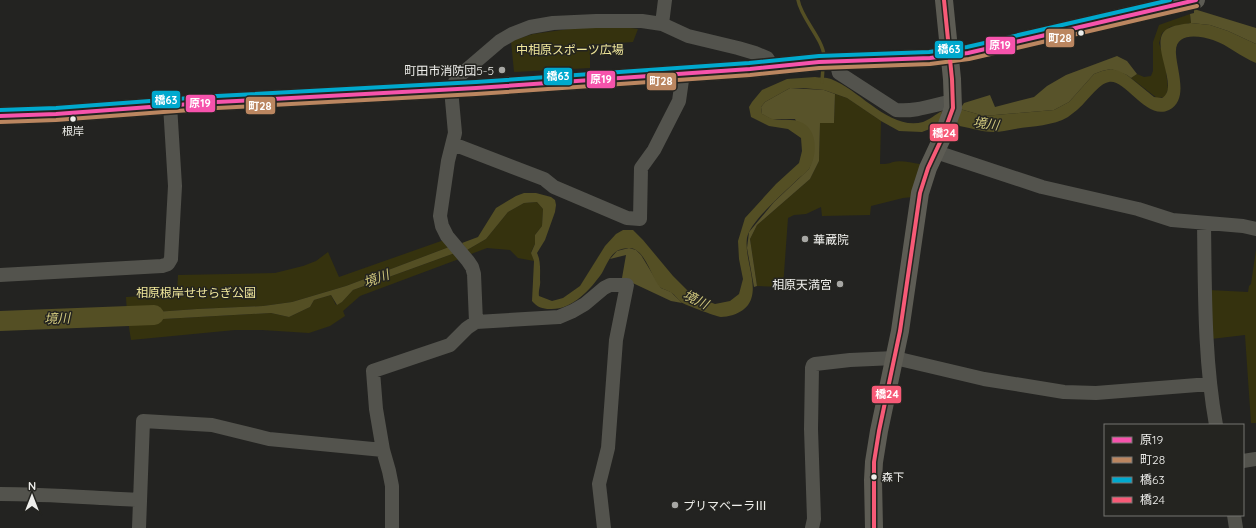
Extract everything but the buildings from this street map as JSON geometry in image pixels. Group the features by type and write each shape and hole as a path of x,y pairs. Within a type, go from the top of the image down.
{"main road":[{"path":"874,528 874,462 900,331 920,193 928,168 946,129 953,105 944,0"},
{"path":"0,116 217,102 451,90 828,62 930,58 968,53 1196,0"}],"street":[{"path":"662,24 665,0"},
{"path":"476,322 474,274 472,267 449,239 442,226 440,216 448,160 453,144 455,130 451,90 458,78 500,41 512,34 530,27 553,23 642,21 662,24 688,36 755,53 767,58 773,67"},
{"path":"828,62 839,73 896,110 920,110 953,105"},
{"path":"453,144 544,179 554,187 626,218 640,219 641,168 654,150 679,101 682,73"},
{"path":"0,275 162,266 168,264 171,259 176,199 170,105"},
{"path":"936,152 1042,187 1138,209 1172,220 1243,226 1256,229"},
{"path":"1204,223 1210,384 1216,424"},
{"path":"392,528 392,486 383,450 376,409 373,371 434,352 450,345 467,328 476,322 559,317 585,304 599,291 610,285 627,285 616,340 608,448 599,484 604,528"},
{"path":"812,528 814,519 811,429 813,364 850,360 894,358 984,379 1064,392 1096,393 1210,384"},
{"path":"139,528 143,421 212,425 269,439 383,450"},
{"path":"1244,461 1256,459"},
{"path":"0,494 48,494 73,497 140,500"},
{"path":"1234,516 1236,528"}],"green space":[{"path":"1190,14 1191,23 1170,27 1162,33 1159,43 1165,62 1168,89 1165,97 1157,98 1131,78 1137,74 1144,77 1151,76 1153,71 1153,42 1159,25"},
{"name":"中相原スポーツ広場","path":"617,26 638,29 633,42 590,45 590,68 514,72 511,41 533,34 583,27"},
{"path":"835,94 847,98 881,121 880,164 899,161 920,164 913,197 871,206 870,215 822,216 821,207 806,214 794,215 788,218 783,287 757,286 750,239 757,225 810,179 819,161 820,123 834,123"},
{"path":"537,202 543,209 542,226 535,235 535,244 531,252 534,261 518,258 510,250 487,248 471,254 467,250 486,239 508,212 524,203"},
{"name":"相原根岸せせらぎ公園","path":"444,240 449,247 346,286 292,302 263,306 127,314 126,297 177,294 178,275 275,273 316,261 328,252 339,277"},
{"path":"1256,250 1256,423 1251,423 1245,335 1211,339 1209,290 1248,292 1251,284"},
{"path":"455,253 459,259 360,296 343,311 345,316 330,326 309,333 235,330 131,340 128,321 271,313 289,317 310,307 314,300 331,295 336,305 342,302 353,290"}],"shaded area":[{"path":"1194,9 1256,28 1256,44 1228,31 1210,25 1191,23 1190,14 1194,13"},
{"path":"1117,56 1127,61 1137,74 1131,78 1111,69 1094,74 1069,102 1054,110 984,116 960,109 964,103 990,95 995,107 1034,97 1047,86 1066,75"},
{"path":"790,88 824,90 835,94 834,123 820,123 819,161 810,179 757,225 750,239 757,286 754,287 747,248 749,232 774,202 809,169 813,158 795,119 771,119 762,114 761,107 765,102"},
{"path":"629,248 636,250 641,255 661,288 671,292 682,303 671,301 622,278 626,255 610,259 617,251"}],"water":[{"path":"1191,23 1210,25 1228,31 1256,44 1256,63 1213,40 1201,37 1183,38 1176,47 1180,85 1179,99 1169,110 1161,112 1152,110 1116,83 1109,82 1101,86 1081,107 1069,116 1056,122 994,132 955,125 960,109 984,116 1054,110 1069,102 1094,74 1111,69 1127,75 1154,97 1162,98 1167,92 1168,84 1160,44 1162,35 1167,29"},
{"path":"815,77 829,78 842,84 876,108 899,121 911,123 923,122 942,111 940,125 922,132 899,131 881,121 847,98 824,90 790,88 765,102 761,107 762,114 773,119 799,121 803,123 811,131 815,147 813,159 809,169 761,215 754,223 750,231 747,238 747,248 753,292 750,301 744,309 733,315 722,317 718,316 681,302 675,295 660,287 643,258 635,249 629,248 625,248 615,253 610,258 602,273 592,286 573,303 558,308 547,309 538,306 532,301 534,261 531,253 535,244 535,235 542,226 543,209 537,202 524,203 508,212 486,239 467,250 462,243 478,237 496,208 524,193 536,193 551,197 555,200 556,205 545,240 537,253 540,266 539,296 552,301 563,298 580,286 605,246 616,234 623,230 633,230 673,276 692,295 715,304 730,301 739,294 743,279 739,259 738,241 745,218 776,184 799,163 802,151 801,138 788,129 769,126 751,117 749,107 762,90 787,79"},
{"path":"449,247 455,253 353,290 342,302 337,305 331,295 314,300 310,307 289,317 271,313 128,321 127,314 263,306 292,302 346,286"}],"waterway":[{"path":"798,0 803,14 823,49 824,56"},
{"path":"822,82 823,67"},
{"name":"境川","path":"0,321 154,315"}],"transit line":[{"name":"橋24","path":"874,528 874,462 900,331 920,193 928,168 942,138 953,108 952,79 944,0"},
{"name":"橋63","path":"0,110 56,108 217,96 476,82 749,63 819,56 929,52 967,47 1170,0"},
{"name":"原19","path":"0,116 56,114 217,102 476,88 750,69 819,62 930,58 968,53 1196,0"},
{"name":"町28","path":"0,122 56,120 217,108 476,94 750,75 819,68 930,64 969,59 1197,6"}],"place":[{"name":"町田市消防団5-5","path":"502,70"},
{"name":"根岸","path":"73,119"},
{"name":"華蔵院","path":"805,239"},
{"name":"相原天満宮","path":"840,284"},
{"name":"森下","path":"874,477"},
{"name":"プリマベーラⅢ","path":"675,505"}]}
